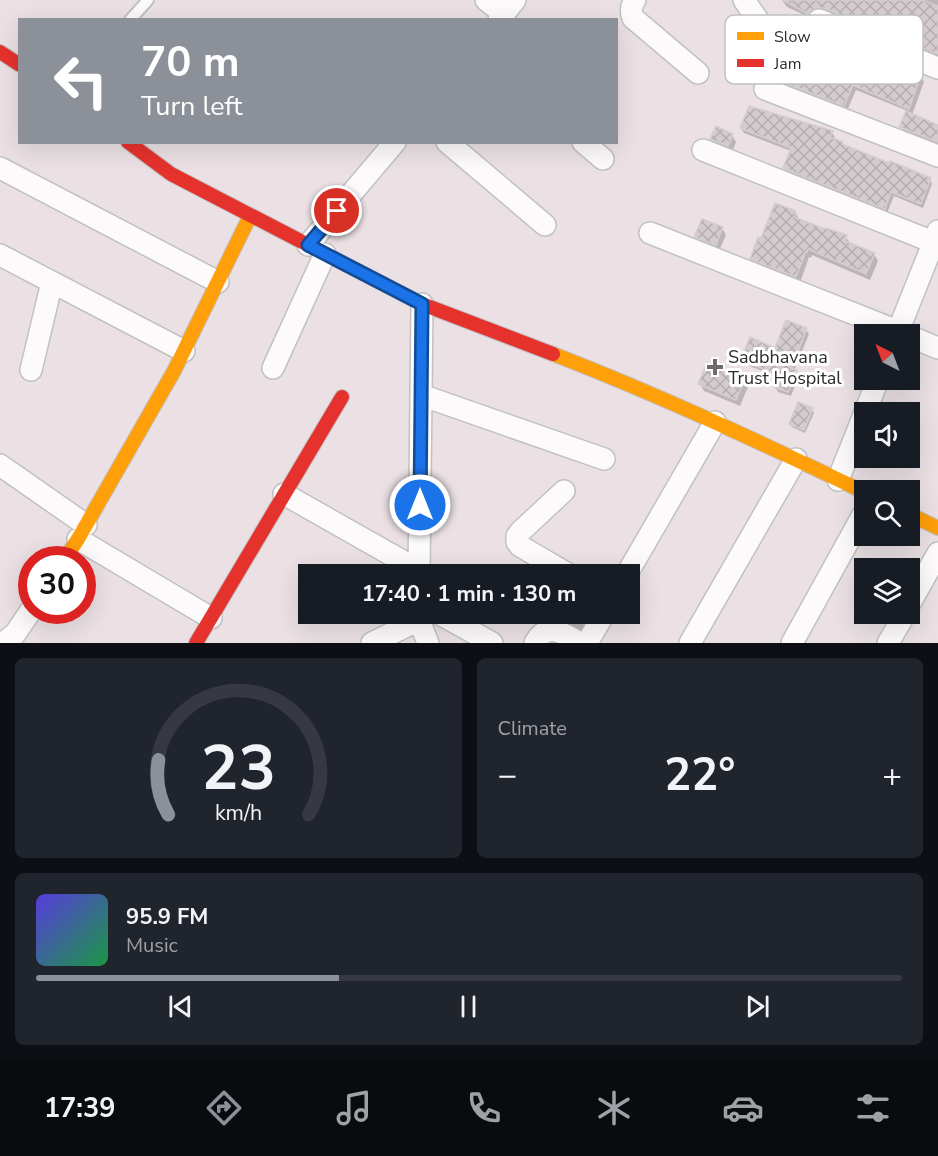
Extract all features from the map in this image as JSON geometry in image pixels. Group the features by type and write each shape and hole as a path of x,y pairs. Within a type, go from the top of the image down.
{"street":[{"path":"486,0 506,11"},
{"path":"635,0 630,12 633,18 698,73"},
{"path":"744,0 754,15"},
{"path":"0,52 18,64"},
{"path":"923,62 938,68"},
{"path":"765,89 938,156"},
{"path":"131,144 171,174 422,304 588,368 715,422 854,487"},
{"path":"273,368 316,250 394,144"},
{"path":"449,144 545,225"},
{"path":"586,144 603,159"},
{"path":"703,150 937,239 906,324"},
{"path":"0,168 218,282"},
{"path":"73,546 174,371 250,216"},
{"path":"650,232 877,324"},
{"path":"0,255 184,351"},
{"path":"31,370 52,282"},
{"path":"420,564 422,304"},
{"path":"920,341 938,348"},
{"path":"421,395 604,459"},
{"path":"196,643 342,397"},
{"path":"633,564 715,422"},
{"path":"838,480 854,441"},
{"path":"690,643 796,459"},
{"path":"0,465 82,532 211,618"},
{"path":"551,564 520,546 517,536 564,491"},
{"path":"284,494 405,564"},
{"path":"920,519 938,528"},
{"path":"792,643 854,531"},
{"path":"920,585 938,553"},
{"path":"6,637 18,624"},
{"path":"372,643 406,624"},
{"path":"421,624 428,643"},
{"path":"458,624 492,643"},
{"path":"587,643 598,624"},
{"path":"888,643 898,624"},
{"path":"535,643 545,631 552,629 580,643"}],"lane":[{"path":"132,18 148,0"}],"building":[{"path":"783,0 922,0 938,6 938,54 923,48 923,15 841,15 824,8 817,8 808,14"},
{"path":"787,84 918,84 909,109 853,85 844,106"},
{"path":"749,106 833,131 830,137 843,142 842,144 931,178 921,204 891,192 885,209 783,168 791,148 740,128"},
{"path":"906,111 938,125 938,142 899,127"},
{"path":"716,126 733,134 728,146 710,139"},
{"path":"775,203 796,211 794,217 847,235 845,241 875,253 866,274 808,249 796,277 750,259"},
{"path":"702,219 723,227 716,245 694,237"},
{"path":"786,320 807,328 792,368 797,370 788,392 774,387 779,375 741,360 750,337 775,348"},
{"path":"707,363 745,379 736,400 698,384"},
{"path":"798,402 813,408 804,430 789,424"}],"traffic: slow":[{"path":"73,546 174,371 250,216"},
{"path":"553,354 710,420 854,487"},
{"path":"920,519 938,528"}],"traffic: jam":[{"path":"0,52 18,64"},
{"path":"131,144 171,174 422,304 553,354"},
{"path":"196,643 342,397"}],"place":[{"name":"Sadbhavana Trust Hospital","path":"715,367"}],"route":[{"path":"337,211 308,245 422,304 420,505"}]}
